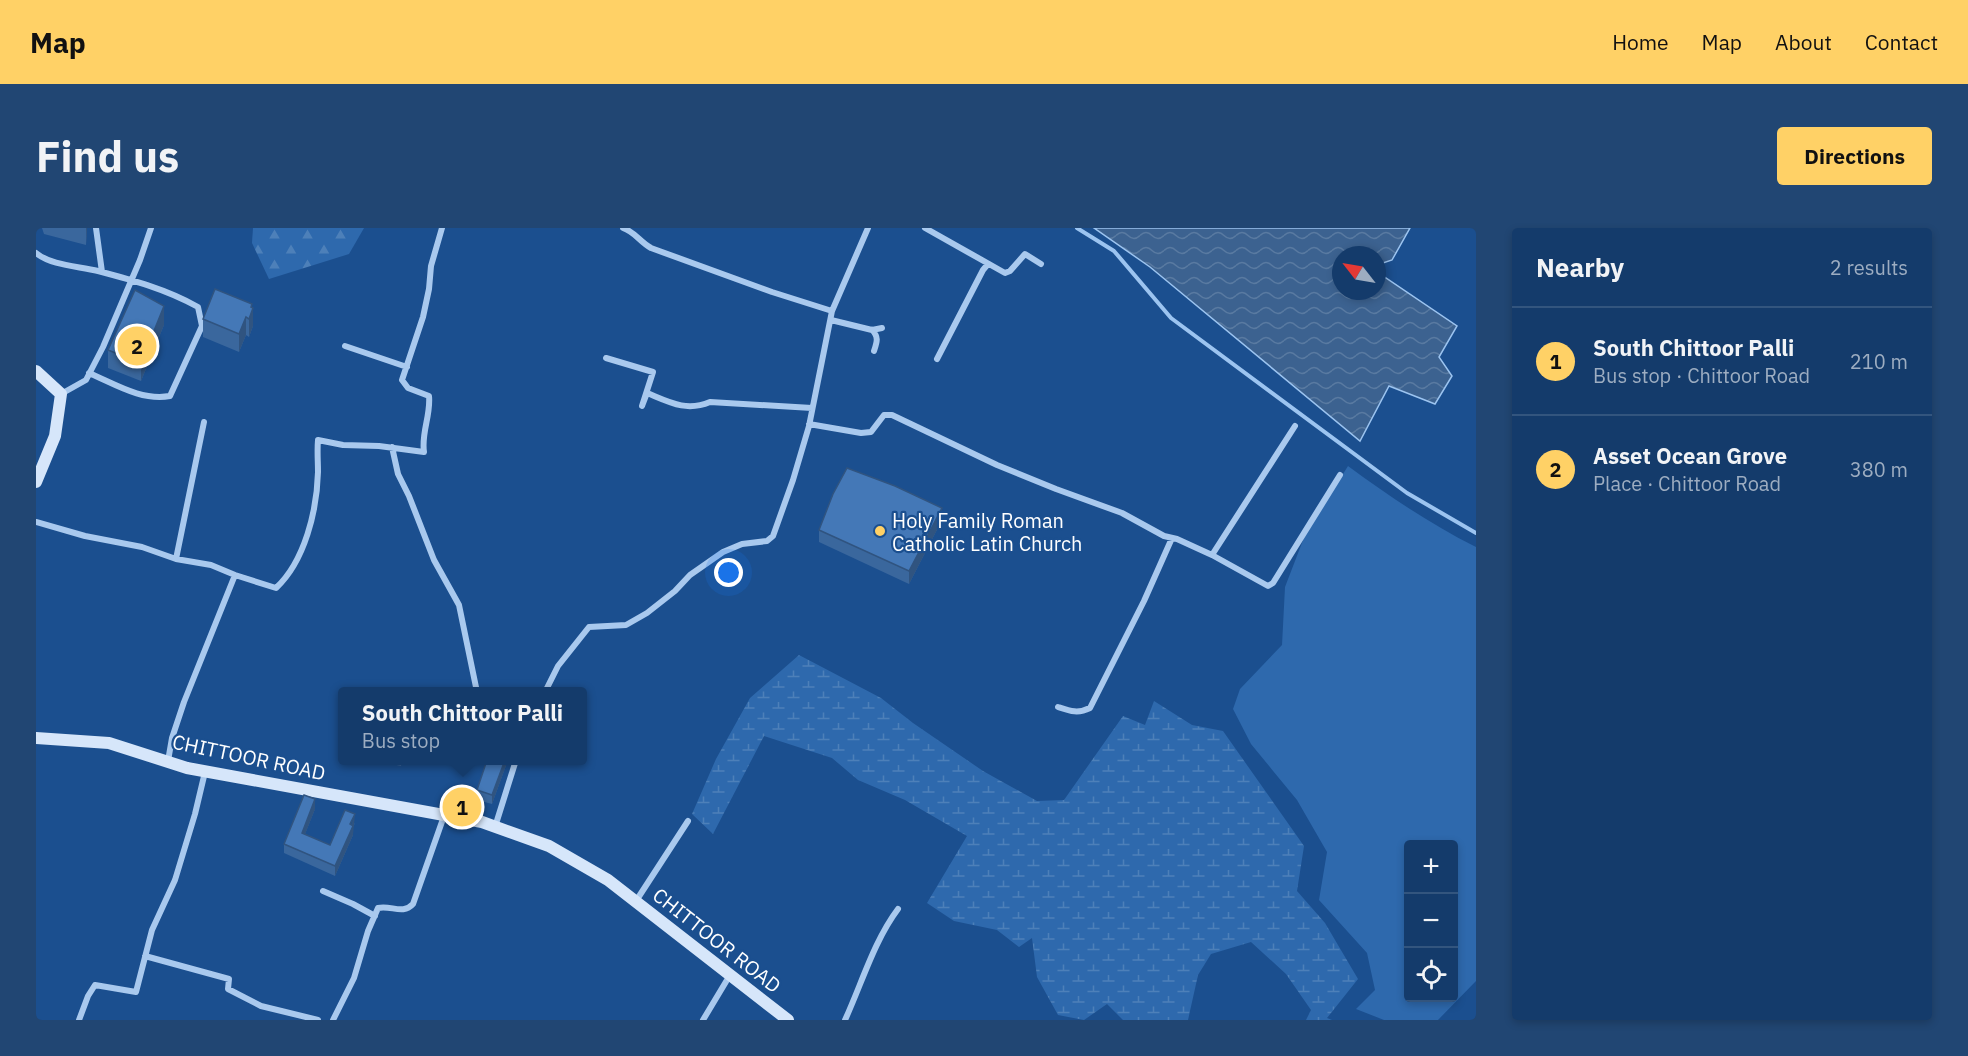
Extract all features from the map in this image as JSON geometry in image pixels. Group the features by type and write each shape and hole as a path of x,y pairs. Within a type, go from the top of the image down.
{"main road":[{"path":"36,371 61,394 55,436 36,482"},
{"name":"CHITTOOR ROAD","path":"36,738 109,743 206,771 482,822 549,846 608,880 788,1020"}],"street":[{"path":"96,228 102,272"},
{"path":"61,394 86,381 132,280 151,228"},
{"path":"36,522 86,536 142,547 176,559 211,565 276,588 286,579 296,563 314,514 318,440 343,445 392,447 424,452 423,445 430,408 429,396 408,388 402,380 423,317 431,266 442,228"},
{"path":"623,228 631,231 643,244 651,248 832,311"},
{"path":"548,687 558,666 589,627 626,625 647,613 675,591 690,575 723,552 742,544 767,541 773,536 793,480 809,424 832,311 868,228"},
{"path":"925,228 1005,273 1010,271 1025,254 1041,264"},
{"path":"36,253 72,267 132,280 177,295 198,306 202,326 170,396 158,398 142,396 89,373"},
{"path":"937,358 988,264"},
{"path":"831,320 872,330 882,328"},
{"path":"872,330 877,339 874,351"},
{"path":"345,346 406,367"},
{"path":"606,358 654,372 642,405 647,393 680,406 701,406 710,402 812,408"},
{"path":"809,424 861,433 871,432 884,415 892,415 970,453 1056,489 1122,513 1164,536 1212,555 1268,586 1273,583 1340,475"},
{"path":"176,559 204,422"},
{"path":"1212,555 1296,426"},
{"path":"392,447 398,474 434,560 459,605 476,687"},
{"path":"1058,707 1073,712 1082,712 1090,708 1144,601 1172,538"},
{"path":"168,761 172,738 184,702 235,575"},
{"path":"495,826 514,765"},
{"path":"79,1020 88,996 95,986 136,992 152,930 171,891 206,771"},
{"path":"333,1020 354,978 368,931 378,908 407,910 413,904 444,815"},
{"path":"636,902 688,821"},
{"path":"323,891 375,916"},
{"path":"845,1020 867,964 889,921 898,909"},
{"path":"145,956 229,979 228,989 261,1006 318,1020"},
{"path":"703,1020 730,975"}],"green space":[{"path":"253,228 364,228 349,254 269,279 252,243"},
{"path":"1348,466 1410,509 1476,547 1476,981 1458,999 1458,840 1404,840 1404,1002 1456,1002 1438,1020 1384,1020 1356,1009 1375,990 1367,953 1319,900 1327,852 1297,800 1251,744 1233,709 1240,689 1282,645 1285,587 1305,535"},
{"path":"799,655 881,698 983,771 1037,801 1064,800 1123,716 1145,725 1154,701 1192,725 1223,731 1304,846 1297,891 1325,923 1358,979 1327,1018 1332,1020 1306,1020 1311,1010 1286,974 1251,942 1211,954 1198,975 1188,1020 1123,1020 1107,1004 1084,1020 1058,1015 1037,977 1032,938 1019,947 997,930 954,921 927,903 967,836 905,800 858,780 832,758 764,736 713,834 692,814 716,759 750,698"}],"water":[{"path":"1094,228 1410,228 1392,260 1386,262 1386,246 1332,246 1332,300 1386,300 1386,278 1457,326 1439,357 1452,376 1435,404 1389,386 1360,441 1150,267"}],"building":[{"path":"215,289 252,304 249,319 246,317 239,334 203,319"},
{"path":"135,290 164,306 141,363 108,350"},
{"name":"Holy Family Roman Catholic Latin Church","path":"847,468 895,486 942,508 909,571 819,530 833,494"},
{"path":"485,765 503,765 492,795 477,790"},
{"path":"304,795 315,799 302,833 330,845 345,810 355,814 350,824 353,826 335,866 284,844"}],"waterway":[{"path":"1077,228 1114,251 1171,318 1407,493 1476,533"}],"place":[{"name":"Asset Ocean Grove","path":"137,346"},
{"name":"Holy Family Roman Catholic Latin Church","path":"880,531"},
{"name":"South Chittoor Palli","path":"462,807"}]}
